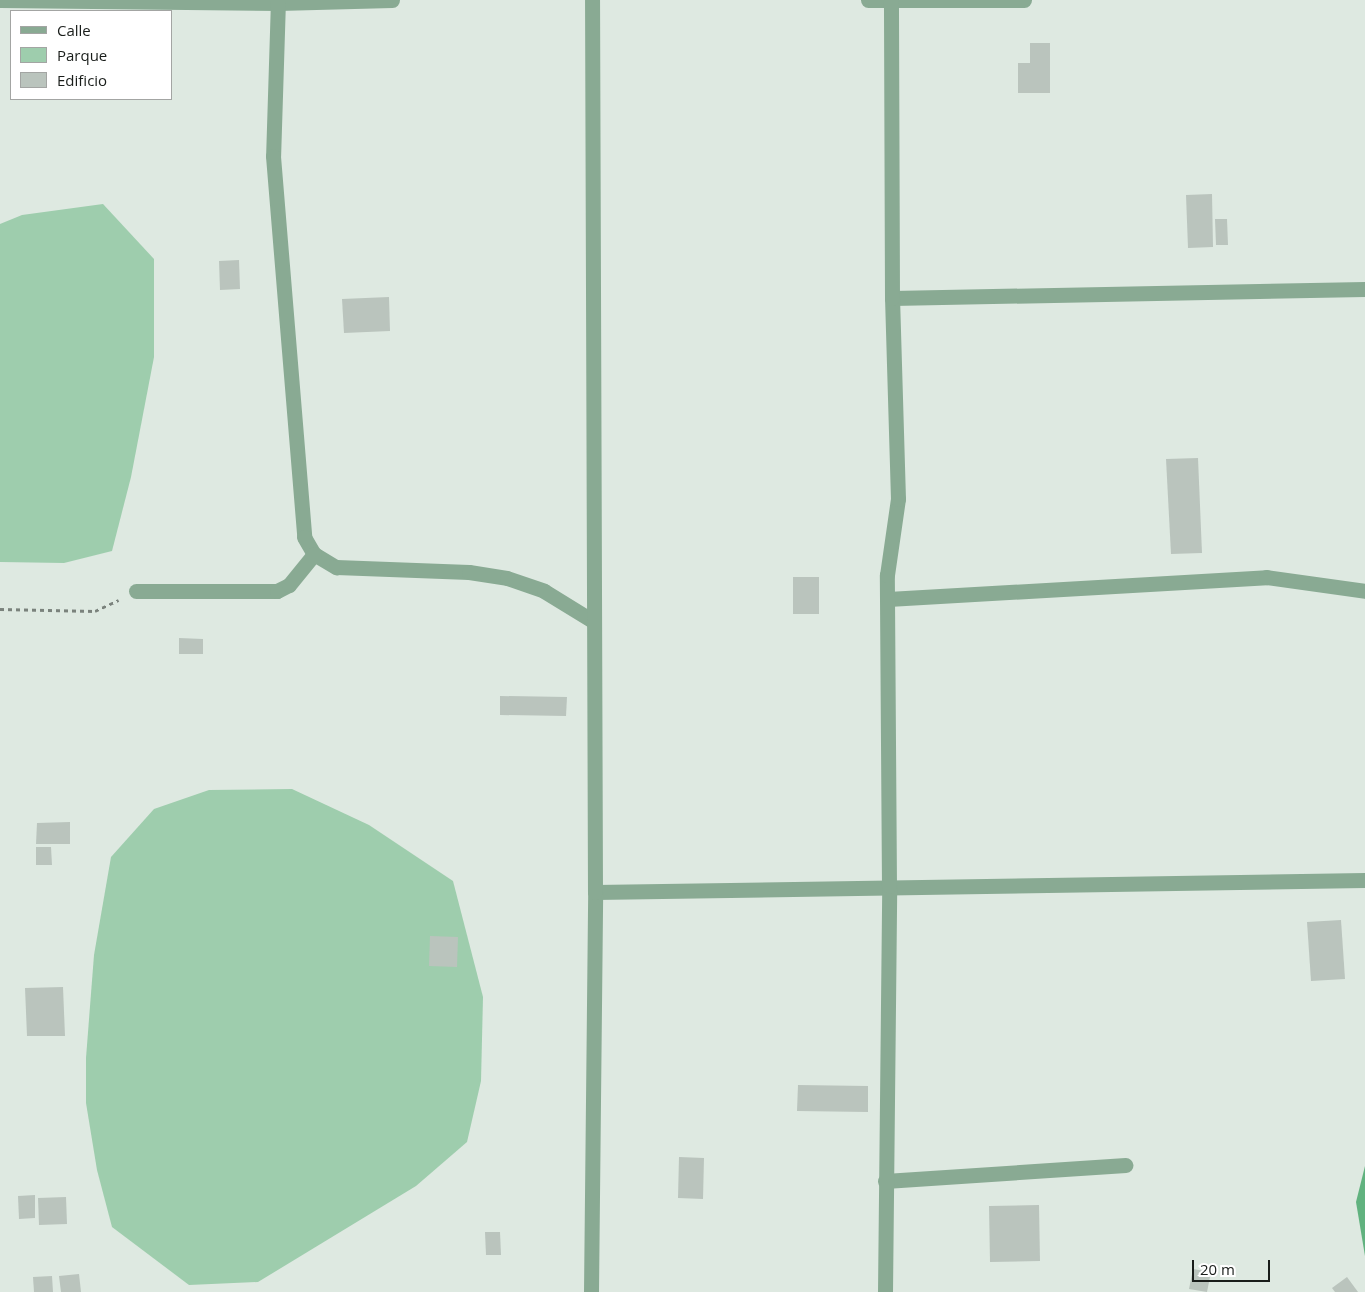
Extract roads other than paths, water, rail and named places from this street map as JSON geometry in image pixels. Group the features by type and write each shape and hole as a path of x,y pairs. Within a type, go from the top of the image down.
{"street":[{"path":"0,0 392,0"},
{"path":"591,1292 594,892 592,0"},
{"path":"868,0 1024,0"},
{"path":"885,1292 889,886 888,563 898,499 892,298 891,0"},
{"path":"278,1 272,156 304,537 314,554 336,567 468,572 507,578 544,591 593,621"},
{"path":"892,298 1365,289"},
{"path":"136,591 276,590 289,585 314,554"},
{"path":"888,599 1266,577 1365,591"},
{"path":"594,892 1365,880"},
{"path":"885,1181 1125,1165"}]}
